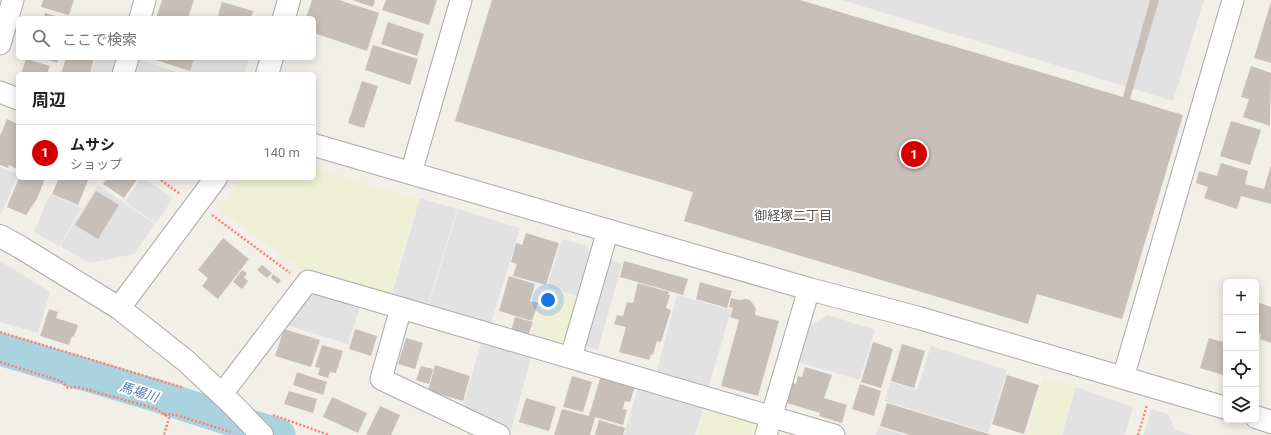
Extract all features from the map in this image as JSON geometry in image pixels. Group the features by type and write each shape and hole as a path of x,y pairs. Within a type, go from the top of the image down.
{"street":[{"path":"0,44 13,0"},
{"path":"141,16 145,0"},
{"path":"285,16 289,0"},
{"path":"411,173 461,0"},
{"path":"1123,378 1233,0"},
{"path":"124,72 127,60"},
{"path":"268,72 271,60"},
{"path":"0,92 16,98"},
{"path":"316,146 809,289 919,318 1223,407"},
{"path":"119,308 215,180"},
{"path":"570,357 608,230"},
{"path":"0,236 47,263 119,308 186,361 262,435"},
{"path":"229,402 308,281 570,357 769,426 834,435"},
{"path":"769,426 809,289"},
{"path":"401,308 381,379 498,435"},
{"path":"1259,418 1271,422"}],"path":[{"path":"161,180 181,195"},
{"path":"210,214 305,284"},
{"path":"0,332 187,388"},
{"path":"0,362 61,381 68,388 78,387 157,410 169,418 164,435"},
{"path":"1138,435 1147,404"},
{"path":"163,414 176,414 237,434"},
{"path":"272,415 329,435"}],"green space":[{"path":"316,169 419,200 389,297 304,271 220,210 241,180 316,180"},
{"path":"545,288 578,298 565,341 556,345 530,338"},
{"path":"1043,377 1075,387 1061,435 1026,435"},
{"path":"706,405 749,418 754,428 752,435 697,435"}],"shaded area":[{"path":"842,0 1204,0 1173,101"},
{"path":"95,60 119,60 116,72 92,72"},
{"path":"137,60 140,60 177,72 133,72"},
{"path":"193,60 248,60 245,72 190,72"},
{"path":"0,167 16,173 16,179 0,214"},
{"path":"140,180 146,180 173,198 156,223 125,202"},
{"path":"98,185 155,224 134,254 90,263 60,246"},
{"path":"50,194 82,208 59,246 34,232"},
{"path":"420,198 457,209 427,308 391,297"},
{"path":"458,209 520,228 490,327 428,308"},
{"path":"562,239 586,246 590,254 578,296 547,287"},
{"path":"608,259 622,263 598,350 584,346"},
{"path":"0,261 50,292 38,333 0,322"},
{"path":"315,290 361,304 348,344 283,324"},
{"path":"677,295 731,310 708,389 656,374"},
{"path":"828,315 875,330 859,380 795,361 805,329"},
{"path":"482,340 532,354 511,431 462,409"},
{"path":"931,346 1007,370 988,433 885,401 890,382 917,390"},
{"path":"639,385 704,405 695,435 624,435"},
{"path":"1076,387 1133,407 1125,435 1062,435"},
{"path":"1151,409 1168,414 1175,430 1192,435 1144,435"},
{"path":"878,427 906,435 876,435"}],"building":[{"path":"43,0 74,0 69,15 41,7"},
{"path":"162,0 194,0 189,16 157,16"},
{"path":"312,0 339,0 379,13 367,51 316,34 316,16 307,16"},
{"path":"352,0 375,0 373,7"},
{"path":"386,0 437,0 429,25 382,10"},
{"path":"492,0 800,0 1123,97 1150,0 1159,0 1130,99 1183,115 1122,319 1037,294 1028,324 684,221 693,192 455,121"},
{"path":"222,2 253,11 252,16 218,16"},
{"path":"1271,2 1271,63 1254,58"},
{"path":"45,13 55,16 44,16"},
{"path":"388,22 424,34 417,56 381,44"},
{"path":"373,45 418,59 410,85 365,70"},
{"path":"26,60 50,66 48,72 22,72"},
{"path":"49,60 58,60 57,63"},
{"path":"65,60 94,60 90,72 62,72"},
{"path":"156,60 193,60 190,71"},
{"path":"1251,66 1271,73 1270,126 1243,117 1249,99 1241,97"},
{"path":"362,81 378,86 364,128 348,123"},
{"path":"7,119 16,123 16,168 9,165 8,168 0,165 0,136"},
{"path":"1231,121 1261,130 1250,165 1220,156"},
{"path":"1221,163 1248,171 1245,184 1264,189 1271,165 1271,204 1241,196 1237,209 1204,198 1208,187 1196,183 1199,171 1217,176"},
{"path":"18,180 44,180 37,199 26,215 7,207"},
{"path":"58,180 88,180 78,205 52,194"},
{"path":"106,180 137,180 124,198 103,184"},
{"path":"96,191 119,205 98,239 75,225"},
{"path":"526,233 559,243 546,285 513,276 517,264 511,262 516,243 522,245"},
{"path":"223,238 249,259 218,299 202,286 208,278 198,270"},
{"path":"624,261 688,279 683,295 620,277"},
{"path":"262,265 272,273 267,278 257,270"},
{"path":"242,270 247,273 244,277 248,281 242,289 233,282"},
{"path":"273,274 281,280 278,284 271,278"},
{"path":"509,276 535,284 530,301 538,303 532,321 499,311"},
{"path":"700,282 732,291 727,308 696,299"},
{"path":"638,283 669,292 668,295 670,295 666,308 671,310 661,342 657,341 653,355 651,354 649,360 619,352 626,327 614,324 617,315 623,316 627,302 633,303"},
{"path":"731,298 750,300 756,309 755,315 779,321 758,396 721,386 739,320 730,317 733,308 729,307"},
{"path":"1259,303 1271,307 1271,343 1260,339 1261,334 1259,334"},
{"path":"49,309 58,312 56,318 78,325 74,337 72,336 69,345 40,336"},
{"path":"515,317 533,322 528,336 511,331"},
{"path":"284,329 320,340 311,367 275,356"},
{"path":"355,329 377,336 371,356 349,349"},
{"path":"406,338 423,343 415,369 398,364"},
{"path":"1209,338 1223,342 1223,375 1200,368"},
{"path":"873,342 893,349 881,388 861,382"},
{"path":"902,344 925,351 914,388 891,381"},
{"path":"322,345 343,351 336,373 330,372 328,378 318,375 320,368 315,367"},
{"path":"435,365 470,376 463,401 428,391"},
{"path":"421,366 433,369 429,384 416,380"},
{"path":"805,367 832,375 824,398 847,405 842,423 819,416 820,413 787,403 793,383 796,384 798,376 802,377"},
{"path":"297,372 327,382 323,395 293,385"},
{"path":"601,375 635,386 630,402 625,401 623,409 627,410 623,425 595,417 590,435 554,435 562,409 589,416"},
{"path":"1007,375 1039,385 1024,434 992,424"},
{"path":"572,376 592,382 583,412 563,407"},
{"path":"860,384 881,391 874,416 852,409"},
{"path":"289,391 317,399 313,413 284,404"},
{"path":"332,397 367,413 358,433 323,417"},
{"path":"526,398 556,407 549,431 519,422"},
{"path":"887,403 992,435 910,435 880,426"},
{"path":"380,406 400,415 391,435 366,435"},
{"path":"599,420 625,428 623,435 595,435"}],"waterway":[{"name":"馬場川","path":"0,349 154,395 279,435"}],"place":[{"name":"ムサシ","path":"914,154"}],"district":[{"name":"御経塚二丁目","path":"793,215"}]}
